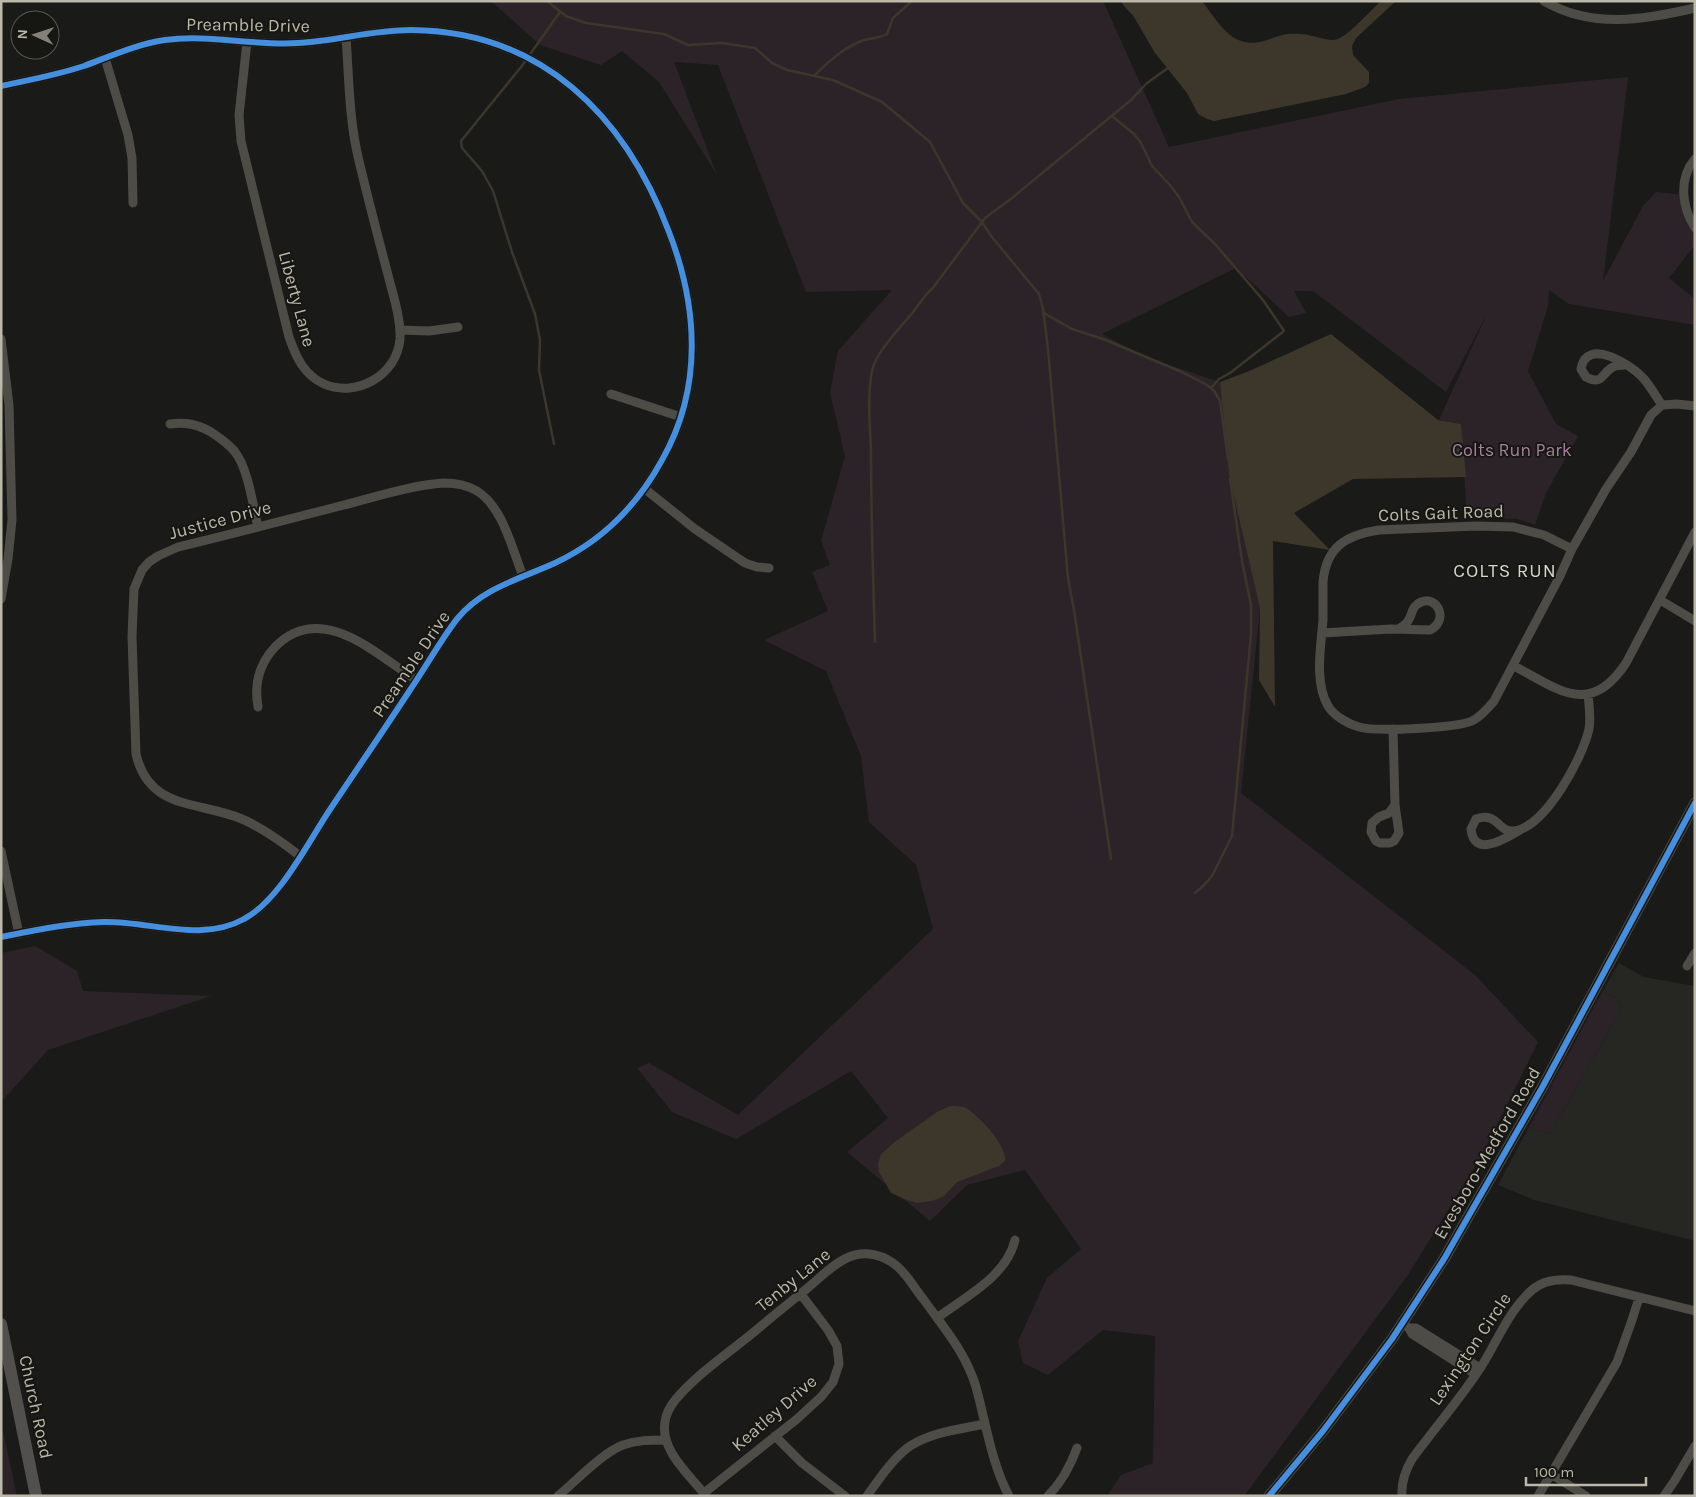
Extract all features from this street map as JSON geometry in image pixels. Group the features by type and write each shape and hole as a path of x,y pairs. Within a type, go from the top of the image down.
{"main road":[{"name":"Church Road","path":"1,1324 36,1496"}],"street":[{"path":"1544,1 1574,14 1612,20 1648,17 1695,8"},
{"name":"Preamble Drive","path":"1,86 70,70 146,44 174,39 297,43 389,31 426,30 456,34 492,43 526,56 574,88 603,118 629,152 650,187 662,212 680,264 689,303 692,335 690,377 682,416 670,447 645,489 619,519 590,542 565,558 487,593 465,610 416,680 282,882 252,915 225,928 194,931 134,923 106,922 62,926 1,937"},
{"name":"Liberty Lane","path":"247,42 239,115 241,141 289,337 297,360 308,373 322,383 345,388 357,387 368,383 387,369 398,350 400,330 353,134 346,37"},
{"path":"105,58 128,135 132,158 133,203"},
{"path":"1695,159 1687,172 1684,190 1688,214 1695,228"},
{"path":"400,330 458,327"},
{"path":"1,339 10,405 6,473 11,533 1,599"},
{"path":"1625,365 1613,367 1604,377 1595,380 1586,377 1581,370 1584,359 1598,353 1625,365 1645,380 1662,405 1695,406"},
{"path":"611,394 682,416"},
{"name":"Colts Gait Road","path":"1572,549 1534,532 1501,526 1390,530 1360,534 1337,547 1327,562 1323,582 1320,664 1324,698 1329,707 1344,720 1358,727 1371,729 1461,725 1474,721 1494,701 1514,666 1572,549 1606,489 1631,452 1648,420 1654,411 1662,405"},
{"path":"170,424 196,424 234,450 243,467 258,527"},
{"name":"Justice Drive","path":"300,856 264,830 242,819 165,797 149,784 139,766 136,754 132,612 134,589 142,570 149,562 168,550 421,487 445,483 456,484 477,491 493,506 503,524 523,576"},
{"path":"645,489 695,529 745,563 769,568"},
{"path":"1514,666 1562,692 1588,694 1603,688 1620,673 1695,532"},
{"path":"1660,600 1695,621"},
{"path":"1322,633 1399,629 1430,630 1440,620 1440,611 1437,606 1429,601 1419,602 1412,610 1408,622 1399,629"},
{"path":"258,707 256,694 257,677 265,660 285,638 304,630 326,629 346,634 416,680"},
{"path":"1520,830 1511,832 1506,830 1494,819 1486,816 1476,819 1471,829 1473,838 1477,842 1484,845 1494,843 1520,830 1536,819 1552,803 1577,761 1589,730 1588,694"},
{"path":"1393,729 1395,805"},
{"name":"Evesboro-Medford Road","path":"1270,1496 1406,1326 1543,1086 1695,803"},
{"path":"1,852 19,934"},
{"path":"1687,966 1695,953"},
{"path":"937,1318 993,1275 1006,1260 1015,1240"},
{"name":"Tenby Lane","path":"666,1440 664,1423 667,1414 677,1398 706,1370 839,1262 860,1254 871,1254 881,1257 898,1267 957,1345 968,1365 976,1388 996,1466 1008,1496"},
{"name":"Lexington Circle","path":"1402,1496 1403,1480 1406,1469 1412,1459 1464,1392 1518,1305 1540,1284 1556,1280 1571,1280 1695,1311"},
{"name":"Keatley Drive","path":"705,1495 828,1390 837,1373 839,1364 837,1346 800,1293"},
{"path":"1538,1496 1616,1362 1639,1298"},
{"path":"1406,1326 1416,1328 1478,1371"},
{"path":"867,1496 895,1461 909,1447 937,1435 985,1424"},
{"path":"775,1436 802,1463 845,1496"},
{"path":"558,1496 605,1456 621,1446 638,1441 666,1440 675,1458 705,1495"},
{"path":"1664,1496 1695,1446"},
{"path":"1048,1496 1062,1480 1077,1448"},
{"path":"1551,1474 1586,1496"}],"shaded area":[{"path":"1121,1 1202,1 1227,33 1243,42 1253,43 1290,34 1305,34 1330,40 1338,39 1354,27 1381,1 1396,1 1356,38 1352,46 1353,55 1369,72 1369,83 1365,87 1346,94 1214,121 1198,114 1187,93 1155,53 1134,17"},
{"path":"1331,334 1438,420 1461,424 1466,477 1353,479 1294,513 1330,550 1273,541 1275,707 1259,680 1260,609 1229,475 1220,382 1247,372"},
{"path":"1619,963 1644,977 1695,986 1695,1241 1534,1200 1498,1185 1529,1127 1550,1134 1622,1008 1614,996 1602,992"},
{"path":"950,1106 966,1108 985,1124 1002,1147 1005,1161 999,1166 957,1182 944,1196 932,1201 917,1203 891,1193 879,1172 878,1164 881,1154 937,1112"}],"green space":[{"name":"Colts Run Park","path":"491,1 1103,1 1169,147 1399,99 1628,77 1603,281 1643,206 1656,192 1685,195 1695,221 1695,245 1669,278 1695,299 1695,325 1569,304 1549,290 1548,306 1528,371 1556,424 1578,436 1546,493 1535,525 1517,519 1467,517 1461,424 1439,420 1487,314 1446,392 1313,291 1294,291 1306,313 1289,317 1236,268 1102,334 1147,358 1220,382 1229,475 1260,609 1241,793 1475,975 1538,1042 1482,1155 1408,1275 1244,1496 1107,1496 1121,1475 1153,1463 1155,1336 1103,1330 1048,1375 1023,1363 1018,1341 1047,1278 1081,1249 1025,1170 967,1185 930,1221 847,1152 888,1118 851,1071 736,1139 672,1112 637,1068 649,1063 738,1115 933,929 916,865 869,822 861,756 826,671 764,640 828,611 812,572 830,565 821,541 845,456 830,393 838,351 892,290 806,292 718,65 674,62 717,175 659,82 622,51 601,65 540,45"},
{"path":"35,946 77,971 83,991 211,996 48,1050 1,1102 1,953"},
{"path":"1602,992 1614,996 1622,1008 1550,1134 1529,1127"},
{"path":"1,1422 17,1496 1,1496"}],"waterway":[{"path":"547,1 566,16 586,23 664,34 688,45 722,43 755,48 772,63 787,70 833,80 882,102 930,142 963,203 982,222 991,236 1039,294 1043,309 1048,349 1068,578 1111,859"},
{"path":"814,76 843,51 864,40 887,34 893,18 912,1"},
{"path":"554,444 539,370 540,340 535,314 512,252 493,191 482,171 462,148 461,141 521,67 560,12"},
{"path":"875,642 869,401 870,381 878,356 926,294 932,289 985,218 1131,100 1147,83 1168,68"},
{"path":"1112,116 1134,134 1141,143 1152,166 1179,197 1192,222 1215,244 1263,300 1284,331 1230,373 1219,379 1211,388"},
{"path":"1044,313 1072,329 1103,339 1182,372 1207,385 1214,391 1220,401 1228,459"},
{"path":"1195,893 1212,876 1232,836 1251,635 1251,605 1242,561 1230,479"}],"cycle path":[{"path":"1,86 74,69 144,44 165,40 198,38 265,43 298,43 397,30 411,30 458,34 500,46 538,64 572,88 602,117 628,151 651,190 679,260 686,289 692,347 690,376 684,405 675,433 652,477 630,507 603,533 572,554 502,585 467,608 445,636 292,869 270,898 257,910 244,919 228,926 211,929 176,929 104,922 65,925 1,937"},
{"path":"1269,1496 1323,1431 1392,1339 1444,1259 1543,1086 1695,803"}],"district":[{"name":"COLTS RUN","path":"1505,571"}]}
